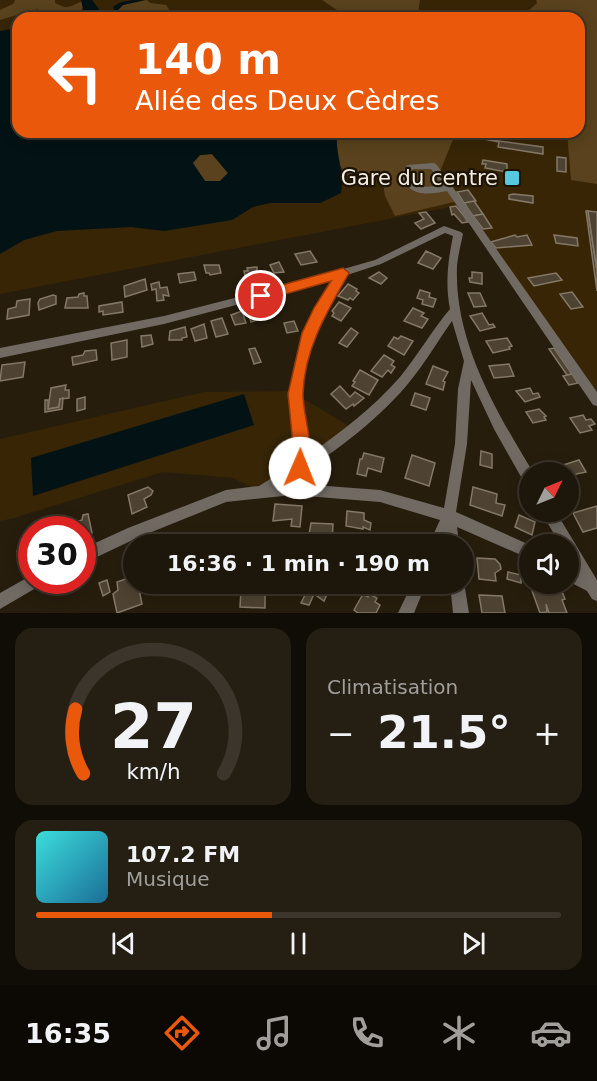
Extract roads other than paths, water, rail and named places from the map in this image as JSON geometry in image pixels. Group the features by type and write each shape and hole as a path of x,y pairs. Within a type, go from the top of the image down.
{"street":[{"path":"449,188 421,192 411,186 405,174 410,167 434,166 597,401"},
{"path":"0,353 187,315 343,273 378,262 444,229 458,234 452,284 455,310 469,362 503,435 519,462"},
{"path":"300,468 300,434 296,394 302,361 309,333 343,273"},
{"path":"261,492 300,468 354,429 415,366 455,310"},
{"path":"441,534 449,516 461,444 464,389 469,362"},
{"path":"96,550 226,496 293,489 380,495 449,516 519,547"},
{"path":"449,516 451,534"},
{"path":"579,563 595,590"},
{"path":"579,580 595,590"},
{"path":"0,601 18,590"},
{"path":"406,613 415,594"},
{"path":"458,594 461,613"}],"place":[{"name":"Gare du centre","path":"512,178"}]}
